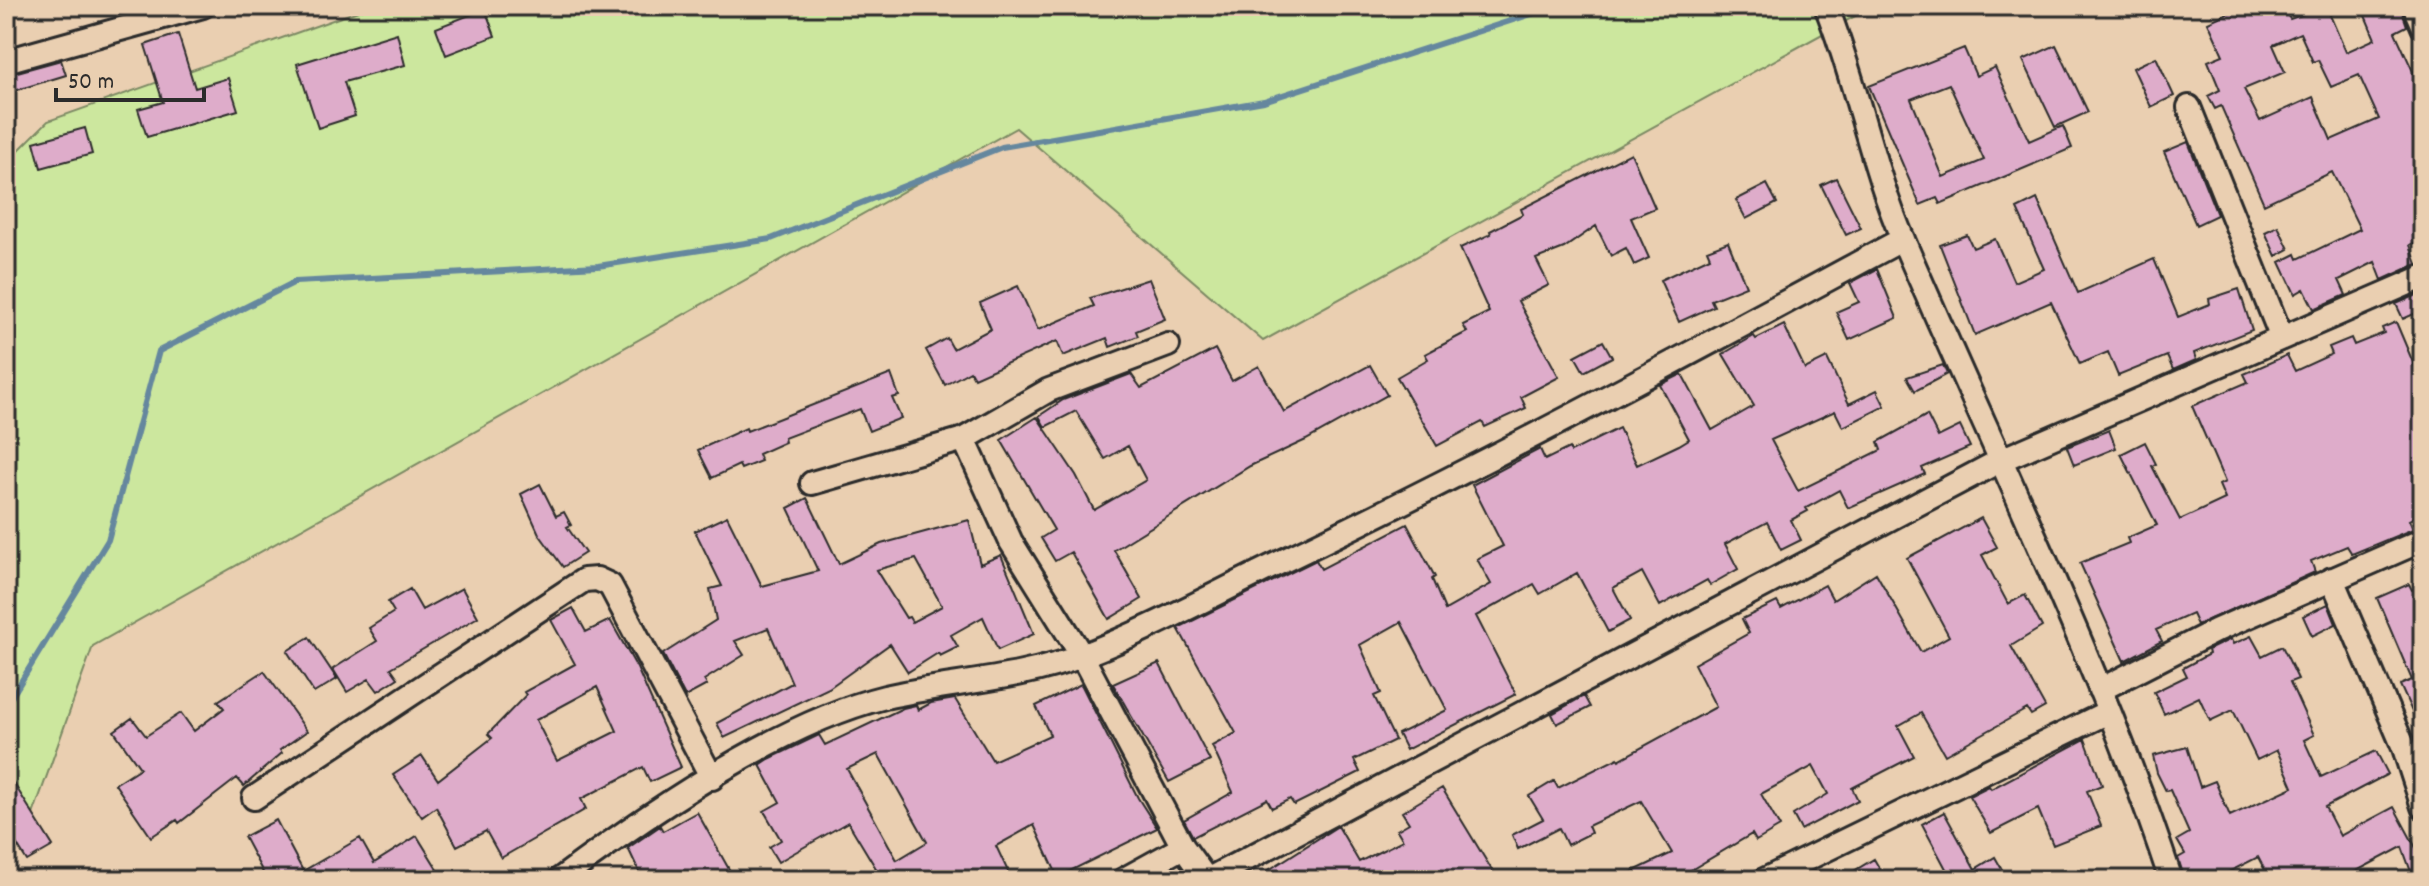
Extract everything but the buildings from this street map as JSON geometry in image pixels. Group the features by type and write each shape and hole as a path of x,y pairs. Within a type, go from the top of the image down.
{"street":[{"path":"6,61 203,6"},
{"path":"1826,6 1903,239 2003,459 2100,690 2142,792 2171,880"},
{"path":"2414,6 2423,27"},
{"path":"2189,107 2281,336"},
{"path":"559,880 604,846 800,727 884,698 985,681 1082,656 1345,531 1604,400 1903,239"},
{"path":"964,439 1011,542 1082,656 1183,847 1207,880 2003,459 2423,277"},
{"path":"812,483 964,439 1049,390 1168,345"},
{"path":"2100,690 2217,630 2423,540"},
{"path":"254,798 584,580 597,579 610,585 712,778"},
{"path":"2332,579 2404,748 2423,807"},
{"path":"1778,877 2108,712"},
{"path":"1123,880 1183,847"}],"green space":[{"path":"372,6 1879,6 1866,10 1263,341 1016,128 93,646 25,837 6,839 6,163 48,121"}],"waterway":[{"path":"6,706 108,540 159,351 295,282 598,266 771,239 1002,147 1264,101 1556,6"}]}
